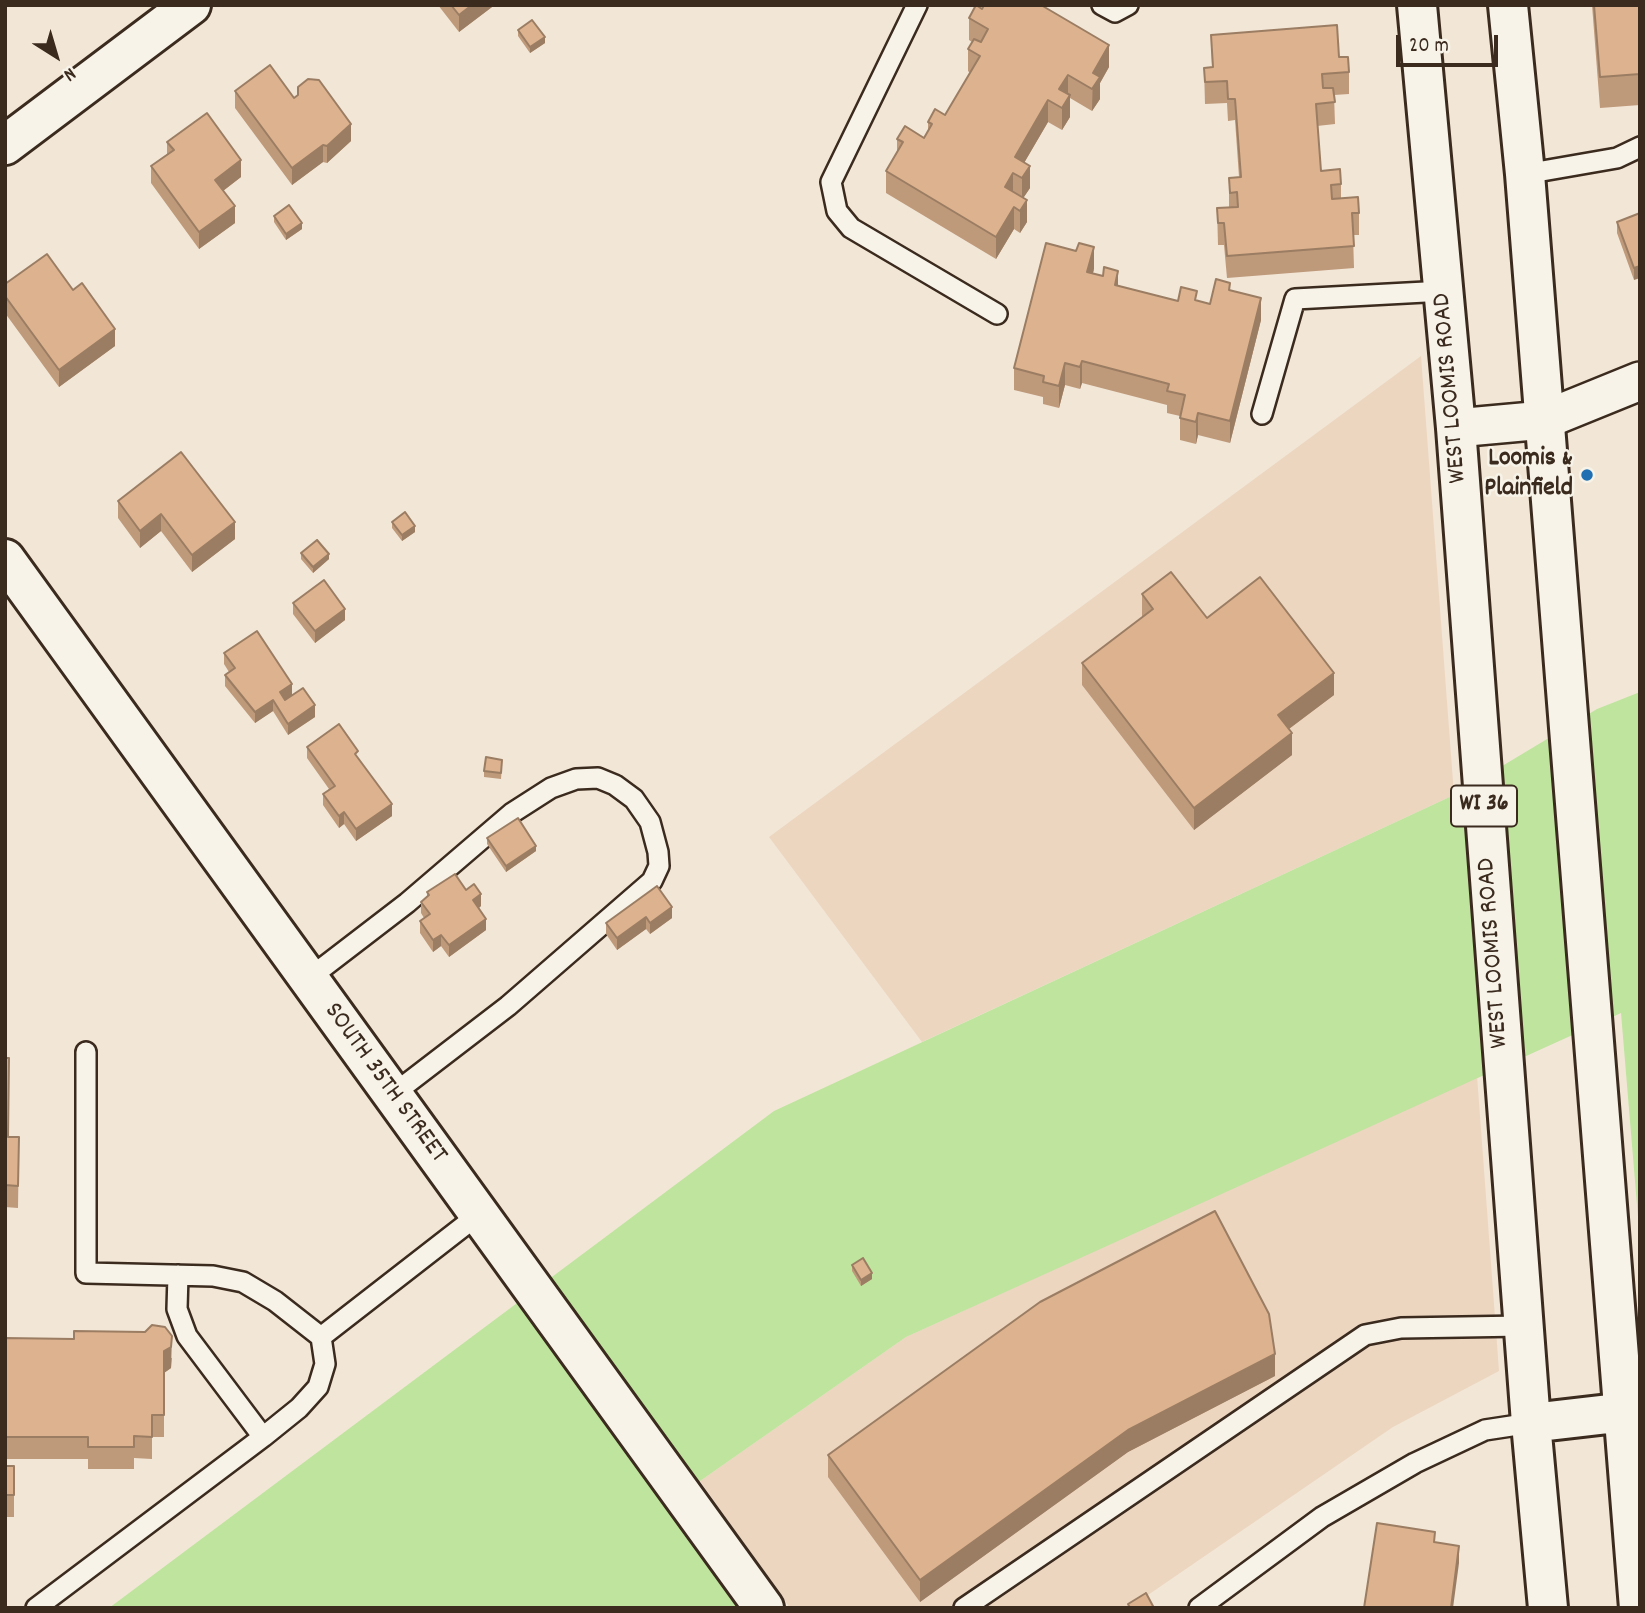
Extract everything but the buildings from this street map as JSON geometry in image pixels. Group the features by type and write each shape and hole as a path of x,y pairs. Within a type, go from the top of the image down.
{"main road":[{"path":"5,145 191,5"},
{"name":"WEST LOOMIS ROAD","path":"1417,5 1456,428 1523,1326 1548,1608"},
{"path":"1508,5 1633,1410 1639,1608"},
{"name":"SOUTH 35TH STREET","path":"5,559 764,1608"},
{"path":"1531,1423 1633,1410"}],"street":[{"path":"1456,428 1544,420 1640,381"}],"lane":[{"path":"917,5 831,182 837,211 851,228 997,314"},
{"path":"1102,5 1115,12 1128,5"},
{"path":"1525,174 1617,158 1640,147"},
{"path":"1262,414 1295,299 1444,291"},
{"path":"308,979 426,888 512,813 551,788 576,779 598,778 615,785 634,800 650,822 659,866 652,881 508,1006 392,1095"},
{"path":"36,1608 299,1408 318,1387 325,1364 321,1337 275,1301 243,1282 213,1276 86,1273 86,1052"},
{"path":"321,1337 478,1215"},
{"path":"178,1275 177,1309 187,1336 263,1437"},
{"path":"964,1608 1366,1335 1401,1328 1523,1326"},
{"path":"1199,1608 1322,1517 1415,1463 1485,1430 1531,1423"}],"shaded area":[{"path":"1421,356 1454,795 922,1042 769,837"},
{"path":"1477,1076 1499,1371 1393,1427 1129,1608 790,1608 700,1481 906,1337"}],"green space":[{"path":"1640,692 1640,1241 1621,1013 906,1337 700,1481 684,1530 741,1608 109,1608 774,1111 1454,795 1597,709"}],"place":[{"name":"Loomis & Plainfield","path":"1587,475"}]}
